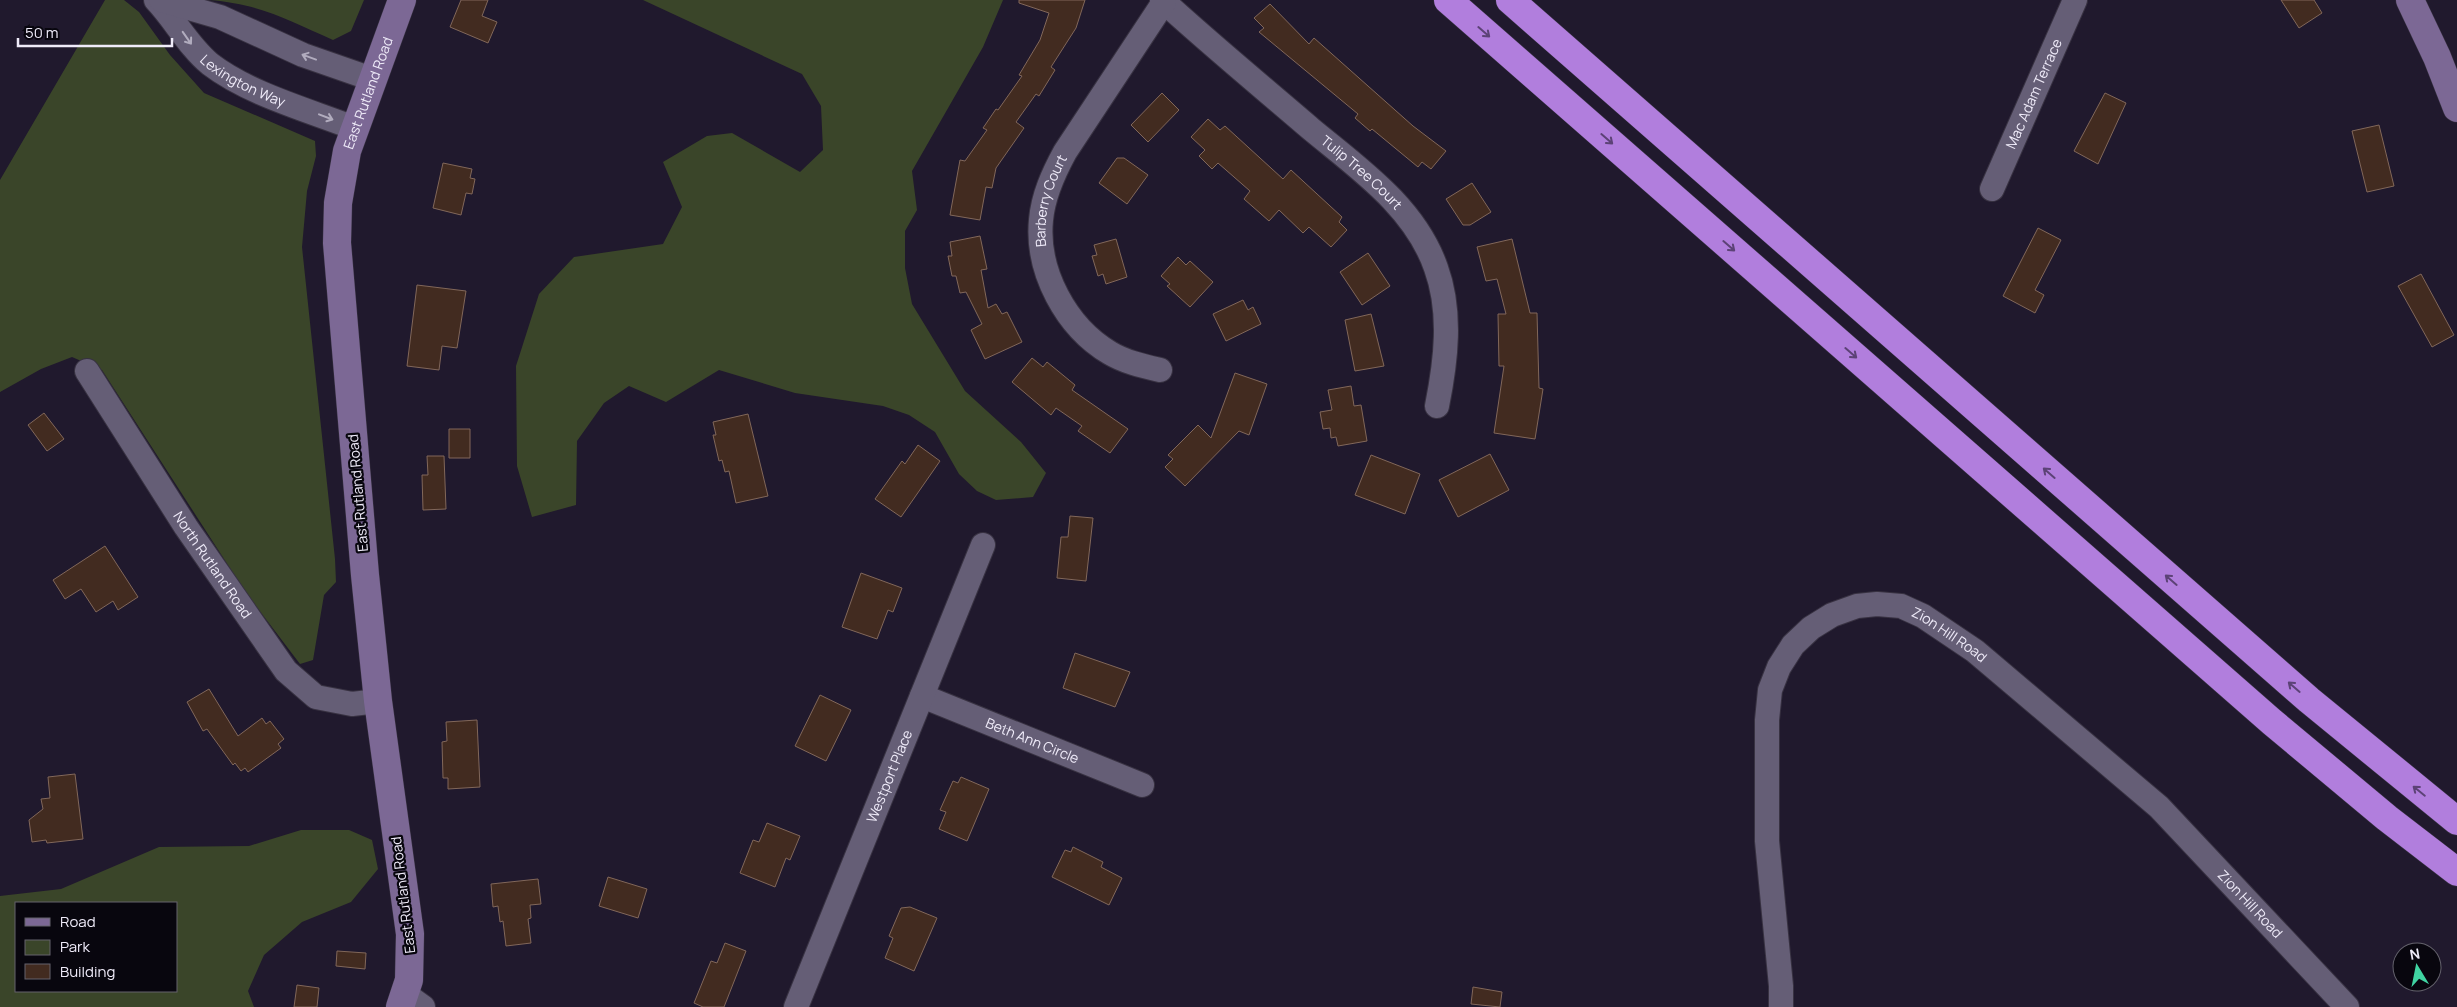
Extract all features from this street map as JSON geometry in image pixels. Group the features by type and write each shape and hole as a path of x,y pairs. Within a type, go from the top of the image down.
{"highway":[{"path":"1448,0 2272,722 2387,818 2457,872"},
{"path":"1510,0 2302,694 2457,821"}],"main road":[{"name":"East Rutland Road","path":"402,0 354,128 342,173 338,202 337,243 365,574 378,702 410,934 410,1003"},
{"path":"2410,0 2438,57 2457,108"}],"street":[{"name":"Lexington Way","path":"156,0 170,14 197,51 211,64 258,90 354,128"},
{"path":"161,0 220,17 303,55 372,79"},
{"name":"Mac Adam Terrace","path":"1992,189 2075,0"},
{"name":"Barberry Court","path":"1160,370 1134,364 1111,354 1090,339 1072,319 1057,296 1046,269 1041,244 1041,221 1053,174 1065,152 1163,1"},
{"name":"Tulip Tree Court","path":"1163,1 1367,176 1412,222 1436,268 1444,296 1446,352 1436,406"},
{"name":"North Rutland Road","path":"87,371 186,527 286,671 316,697 352,704 378,702"},
{"name":"Westport Place","path":"796,1007 983,546"},
{"name":"Zion Hill Road","path":"1781,1007 1781,986 1768,841 1767,720 1770,690 1779,667 1793,645 1811,628 1832,615 1857,606 1877,604 1901,606 1923,616 1974,652 2159,807 2346,1007"},
{"name":"Beth Ann Circle","path":"922,696 1142,785"}],"green space":[{"path":"105,0 124,0 139,12 170,55 204,93 315,141 316,156 307,191 302,247 336,582 324,595 313,660 300,664 246,593 102,370 72,357 41,369 0,392 0,180"},
{"path":"209,0 364,0 351,31 333,40 259,9"},
{"path":"643,0 1003,0 983,47 912,171 917,210 905,231 905,268 912,304 965,391 1021,442 1046,473 1033,497 996,500 977,491 959,474 935,432 909,415 883,406 795,393 719,370 666,402 629,386 604,403 577,441 576,505 532,517 517,466 516,366 539,294 574,257 663,244 682,207 663,162 707,136 732,133 800,172 823,150 821,106 802,74"},
{"path":"301,830 349,830 372,840 378,869 351,902 302,922 264,955 248,991 254,1007 0,1007 0,896 61,889 159,847 249,846"}],"building":[{"path":"461,0 488,0 482,16 497,22 488,43 450,27"},
{"path":"1019,0 1085,0 1076,28 1051,67 1055,70 1039,96 1036,94 1016,122 1024,128 996,168 992,188 986,187 980,220 950,215 960,160 965,161 987,130 983,128 1022,76 1019,75 1040,40 1049,13 1019,3"},
{"path":"2281,0 2314,0 2322,13 2299,28"},
{"path":"1270,4 1309,44 1314,38 1413,126 1446,151 1431,169 1422,162 1418,167 1372,129 1370,131 1355,118 1358,114 1259,32 1264,28 1254,18"},
{"path":"1162,93 1179,110 1148,142 1131,125"},
{"path":"2105,93 2126,103 2098,164 2074,151"},
{"path":"1208,119 1220,130 1225,126 1283,179 1291,170 1342,217 1339,222 1347,230 1331,247 1309,227 1303,233 1279,210 1269,221 1244,199 1250,191 1218,163 1212,169 1199,156 1205,150 1191,137"},
{"path":"2379,125 2394,186 2367,192 2352,131"},
{"path":"1117,158 1124,158 1148,175 1127,204 1099,183"},
{"path":"443,163 472,169 470,178 475,179 472,194 466,193 461,215 433,208"},
{"path":"1472,183 1491,212 1470,225 1463,225 1446,199"},
{"path":"2038,228 2061,240 2035,290 2044,295 2035,313 2003,296"},
{"path":"980,236 987,269 981,270 988,308 996,304 1002,314 1007,312 1022,342 985,359 971,330 982,324 966,292 960,293 956,276 952,276 948,256 952,256 950,242"},
{"path":"1116,239 1127,277 1106,284 1103,274 1098,276 1092,256 1097,255 1094,245"},
{"path":"1512,239 1530,313 1537,313 1539,388 1543,389 1535,439 1494,433 1504,366 1499,366 1498,314 1506,314 1497,279 1486,281 1477,247"},
{"path":"1368,253 1390,286 1362,305 1340,272"},
{"path":"1178,257 1186,265 1190,261 1213,282 1190,307 1167,286 1170,284 1161,276"},
{"path":"2421,274 2454,335 2432,347 2398,286"},
{"path":"417,285 466,291 457,348 442,346 439,370 407,366"},
{"path":"1243,300 1248,310 1253,307 1261,324 1226,341 1213,314"},
{"path":"1371,314 1384,366 1355,371 1345,320"},
{"path":"1032,358 1043,367 1047,362 1075,385 1072,390 1128,429 1110,453 1078,431 1082,426 1056,408 1051,415 1012,382"},
{"path":"1235,373 1267,384 1249,435 1239,431 1185,486 1165,467 1173,459 1168,455 1198,425 1211,438"},
{"path":"1351,386 1354,406 1361,405 1367,441 1338,446 1336,437 1331,438 1330,428 1323,429 1320,412 1332,410 1328,390"},
{"path":"44,413 64,439 47,451 28,425"},
{"path":"748,414 768,496 736,503 729,471 725,472 722,460 719,461 713,435 716,435 713,422"},
{"path":"449,429 470,429 470,458 449,458"},
{"path":"918,445 940,461 901,517 875,499 902,461 905,464"},
{"path":"1490,454 1509,490 1458,517 1439,480"},
{"path":"1371,455 1420,474 1405,514 1355,495"},
{"path":"427,456 444,456 446,509 423,510 422,475 428,475"},
{"path":"1070,516 1093,518 1086,581 1057,578 1061,537 1068,537"},
{"path":"105,546 138,597 118,610 113,601 96,612 81,589 65,599 53,580"},
{"path":"861,573 902,588 893,612 888,610 877,639 842,627"},
{"path":"1075,653 1130,672 1115,707 1063,688"},
{"path":"209,689 238,736 262,718 266,724 270,721 284,739 278,744 281,748 248,772 245,768 241,771 235,763 233,765 207,729 203,731 187,702"},
{"path":"820,695 851,710 826,761 795,746"},
{"path":"477,720 480,787 448,789 448,778 443,778 442,742 447,741 446,722"},
{"path":"75,774 83,839 47,843 46,840 32,842 29,820 43,809 41,799 50,798 48,777"},
{"path":"961,777 989,789 967,841 939,829 946,812 940,810 953,781 958,783"},
{"path":"767,823 800,836 790,860 786,858 775,887 740,873 753,840 759,842"},
{"path":"1073,847 1103,862 1101,867 1122,878 1109,905 1052,877 1065,850 1071,852"},
{"path":"608,877 647,889 638,918 599,906"},
{"path":"538,879 541,904 530,905 531,918 528,919 531,943 506,946 503,921 500,922 498,906 493,907 491,884"},
{"path":"910,907 937,918 914,971 885,958 893,938 889,936 901,908"},
{"path":"725,943 746,951 724,1007 703,1007 694,1003 711,961 717,963"},
{"path":"337,951 366,953 365,969 336,966"},
{"path":"297,985 319,988 317,1007 294,1007"},
{"path":"1473,987 1502,992 1500,1007 1471,1004"}]}
